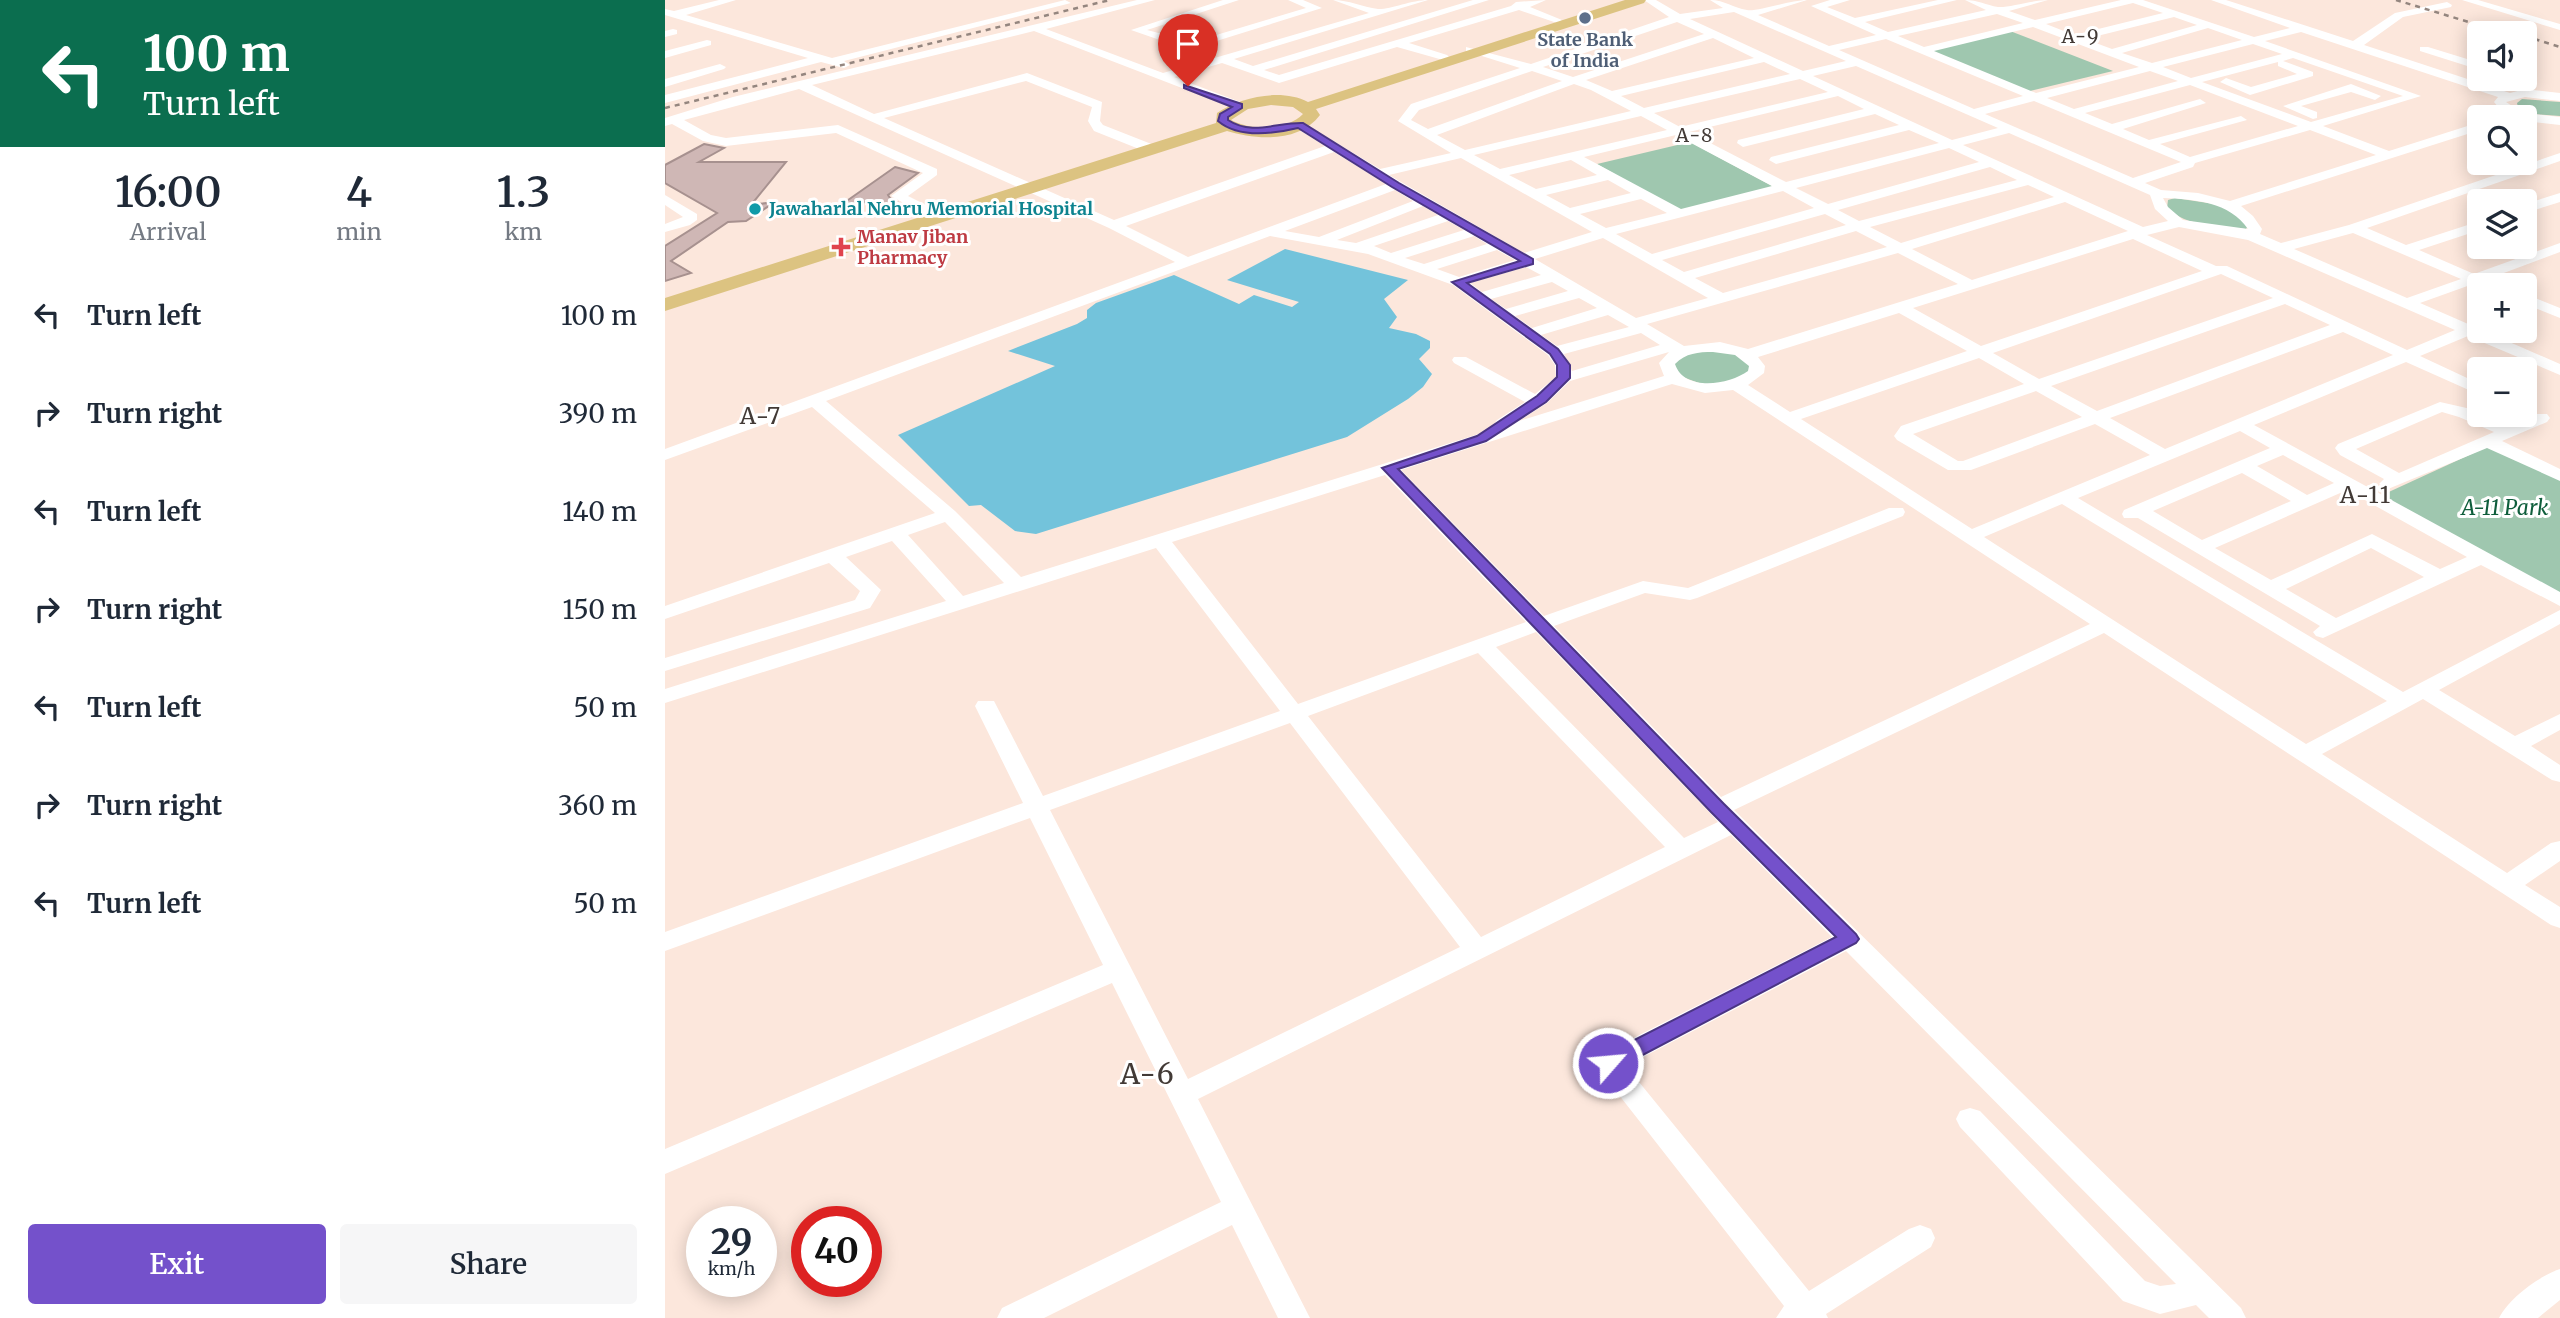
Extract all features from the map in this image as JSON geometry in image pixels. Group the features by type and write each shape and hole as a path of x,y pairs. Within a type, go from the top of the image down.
{"main road":[{"path":"1301,105 1443,57 1474,50 1618,0"},
{"path":"1231,126 1223,121 1223,116 1239,106 1273,101 1301,105 1639,0"},
{"path":"665,308 939,217 1032,191 1231,126 1275,131 1300,125 1312,115 1301,105"},
{"path":"665,308 1231,126"}],"street":[{"path":"668,14 731,0"},
{"path":"670,121 737,100 1150,0"},
{"path":"1234,0 1216,2 1136,30 1184,45 1193,45 1317,8 1293,0"},
{"path":"1338,0 1381,13"},
{"path":"1162,76 1423,0"},
{"path":"1252,70 1484,0"},
{"path":"1503,0 1557,20"},
{"path":"1221,59 1279,79 1541,0"},
{"path":"1649,0 1678,18 1763,59 2215,271"},
{"path":"1715,0 2159,194 2193,197 2237,209 2252,223 2255,229 2252,236"},
{"path":"1748,15 1801,0 1920,51 2189,161 2415,96 2133,0 1920,51"},
{"path":"1816,6 1845,0"},
{"path":"1853,22 1952,0"},
{"path":"1970,0 2388,155"},
{"path":"1828,49 2043,0"},
{"path":"2216,0 2507,96 2532,93 2560,97"},
{"path":"2232,0 2277,15 2299,27"},
{"path":"2354,45 2366,40 2399,15 2447,5 2443,0"},
{"path":"2466,0 2560,27"},
{"path":"665,99 1064,2"},
{"path":"1216,2 1313,33"},
{"path":"1723,300 1403,121 1415,107 1678,18 1734,9"},
{"path":"2074,38 2175,13"},
{"path":"668,14 860,70"},
{"path":"1340,25 1443,57"},
{"path":"2112,52 2208,25"},
{"path":"1973,113 2299,27"},
{"path":"1037,29 1239,106"},
{"path":"1427,134 1576,80 1713,35"},
{"path":"665,55 707,43"},
{"path":"2424,49 2467,63"},
{"path":"1474,50 1576,80 1610,95 1970,285"},
{"path":"2072,113 2295,54"},
{"path":"1610,95 1763,59"},
{"path":"2250,91 2308,74 2272,61"},
{"path":"1377,174 1858,62"},
{"path":"665,83 720,67"},
{"path":"2448,76 2467,70"},
{"path":"2211,76 2331,122"},
{"path":"875,117 1027,77 1098,105 1094,121 1098,128 1154,150"},
{"path":"801,85 1032,191 1114,225 1189,263"},
{"path":"2289,106 2351,88 2393,102"},
{"path":"1496,174 1837,93"},
{"path":"2502,105 2501,100 2507,96"},
{"path":"2109,129 2200,103"},
{"path":"1743,143 1874,110"},
{"path":"2537,119 2560,121"},
{"path":"2147,144 2241,120"},
{"path":"670,121 707,138 726,142 838,129 932,172 898,196 939,217"},
{"path":"1300,125 1377,174 1678,348"},
{"path":"1706,125 1811,180"},
{"path":"1776,160 1909,126"},
{"path":"1458,282 1605,233 2009,129"},
{"path":"2228,206 2467,130"},
{"path":"2450,135 2467,141"},
{"path":"1114,225 1336,147"},
{"path":"1573,156 1680,214"},
{"path":"2537,162 2560,157"},
{"path":"2134,182 2189,164 2189,161"},
{"path":"1650,259 1989,163"},
{"path":"2537,165 2560,173"},
{"path":"2281,248 2354,228 2498,175"},
{"path":"1534,194 1608,176"},
{"path":"1682,277 1857,226 2028,181"},
{"path":"665,455 1396,185"},
{"path":"1568,213 1643,194"},
{"path":"2159,194 2156,197 2162,209 2179,223"},
{"path":"2537,205 2560,197"},
{"path":"1554,352 2064,198"},
{"path":"665,199 692,219 665,228"},
{"path":"1321,240 1424,201"},
{"path":"1358,247 1450,216"},
{"path":"1747,355 2137,233 2179,223 2252,236 2467,329"},
{"path":"2354,228 2467,276"},
{"path":"2406,250 2467,229"},
{"path":"1392,257 1476,231"},
{"path":"1272,232 1358,247 1458,282 1554,352 1563,365 1564,378"},
{"path":"1424,270 1500,244"},
{"path":"2489,273 2560,247"},
{"path":"1788,418 2223,269 2467,384"},
{"path":"1479,298 1555,276"},
{"path":"2407,303 2467,281"},
{"path":"1503,315 1582,292"},
{"path":"2286,299 2041,386 1907,430 1903,436 1954,466 1965,466 2343,326"},
{"path":"2537,304 2560,313"},
{"path":"1900,307 2164,456"},
{"path":"1529,334 1611,309"},
{"path":"1970,536 2467,331"},
{"path":"2499,343 2560,370"},
{"path":"1481,439 1541,399 1564,378 1678,348 1712,346 1747,355 1755,362 1756,373 1737,385 1702,387 1674,378 1668,371 1667,363 1678,348"},
{"path":"1460,360 1532,399 1541,399"},
{"path":"665,696 1674,378"},
{"path":"1737,385 2560,919"},
{"path":"814,400 948,515 1018,585"},
{"path":"2399,480 2346,452 2344,448 2440,407 2465,413 2508,432"},
{"path":"2537,416 2560,427"},
{"path":"2241,424 2560,600"},
{"path":"2367,494 2515,427"},
{"path":"2487,441 2560,477"},
{"path":"2107,523 2284,448"},
{"path":"2244,466 2306,502"},
{"path":"1389,468 1725,816 2230,1318"},
{"path":"2201,547 2347,484"},
{"path":"2063,497 2402,701"},
{"path":"2139,511 2335,626"},
{"path":"665,942 1643,587 1690,594 1896,512"},
{"path":"665,613 948,515"},
{"path":"895,533 960,604"},
{"path":"1160,540 1477,950"},
{"path":"2271,589 2372,541 2439,577"},
{"path":"665,665 863,604 871,590 832,555"},
{"path":"2302,641 2482,557"},
{"path":"2305,754 2560,616"},
{"path":"1181,1095 1681,849 1725,816 2106,624"},
{"path":"1482,645 1681,849"},
{"path":"2423,690 2560,775"},
{"path":"986,706 1294,1318"},
{"path":"2515,746 2560,721"},
{"path":"2507,885 2560,849"},
{"path":"1849,939 1608,1063 1803,1315 1920,1238"},
{"path":"665,1162 1117,970"},
{"path":"1971,1119 2134,1291 2149,1299 2171,1301 2201,1289"},
{"path":"1013,1318 1238,1208"},
{"path":"2515,1318 2560,1282"}],"green space":[{"path":"2010,31 2113,71 2026,92 1925,50"},
{"path":"2522,99 2560,102 2560,116 2537,114 2537,105 2517,103"},
{"path":"1690,142 1774,187 1681,212 1597,164"},
{"path":"2175,198 2221,205 2249,224 2246,229 2204,225 2184,219 2167,208 2168,200"},
{"path":"1692,351 1729,351 1748,360 1751,370 1731,381 1713,385 1695,382 1674,372 1675,360"},
{"name":"A-11 Park","path":"2491,445 2560,479 2560,596 2380,496"}],"water":[{"path":"1285,249 1408,280 1384,299 1397,317 1389,328 1416,334 1430,341 1430,348 1419,359 1432,374 1423,387 1347,437 1036,534 1015,531 981,505 969,506 898,435 1055,366 1008,351 1077,324 1087,318 1087,310 1096,303 1174,275 1239,304 1254,295 1292,307 1299,302 1227,280"}],"building":[{"name":"Jawaharlal Nehru Memorial Hospital","path":"704,144 724,148 699,162 786,162 751,205 775,202 746,221 728,222 671,261 691,273 665,281 665,246 717,213 665,183 665,165"},
{"path":"895,167 918,173 888,195 904,206 888,212 865,202 841,205"}],"railway":[{"path":"665,108 1110,0"},
{"path":"2396,0 2467,21"},
{"path":"2537,40 2560,47"}],"place":[{"name":"State Bank of India","path":"1585,18"},
{"name":"Jawaharlal Nehru Memorial Hospital","path":"755,209"},
{"name":"Manav Jiban Pharmacy","path":"841,247"}],"district":[{"name":"A-9","path":"2081,36"},
{"name":"A-8","path":"1695,135"},
{"name":"A-7","path":"761,416"},
{"name":"A-11","path":"2366,495"},
{"name":"A-6","path":"1148,1074"}],"route":[{"path":"1188,86 1239,106 1223,116 1227,125 1246,131 1275,131 1300,125 1396,185 1529,261 1458,282 1554,352 1563,365 1564,378 1541,399 1481,439 1389,468 1718,808 1849,939 1608,1063"}]}
